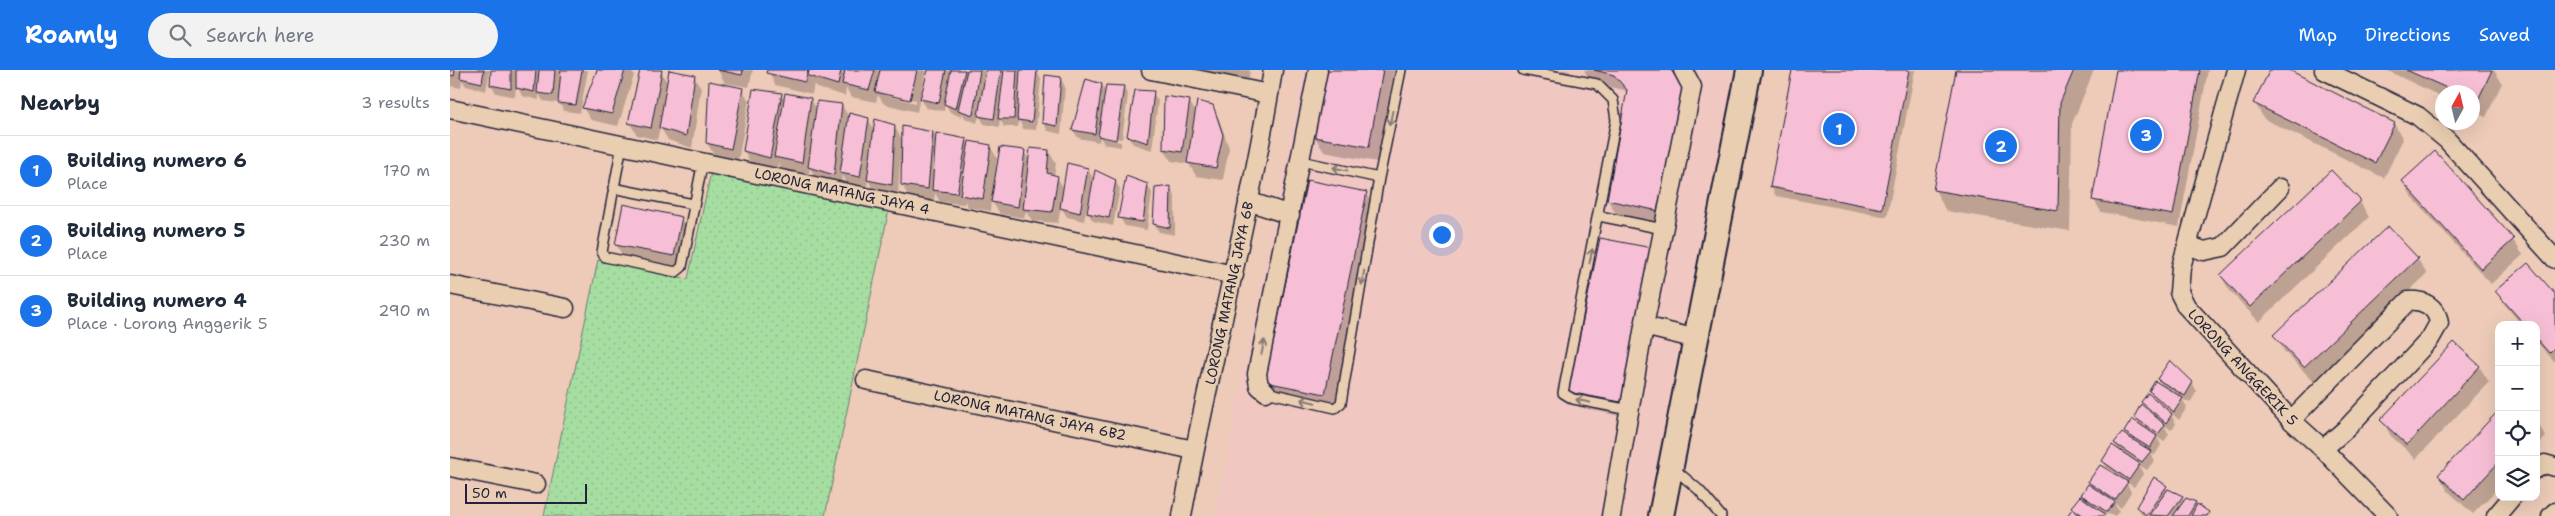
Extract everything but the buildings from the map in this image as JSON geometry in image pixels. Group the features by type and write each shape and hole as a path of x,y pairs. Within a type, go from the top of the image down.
{"street":[{"path":"1151,70 1269,94"},
{"name":"LORONG MATANG JAYA 6B","path":"1182,516 1194,450 1234,274 1273,70"},
{"path":"1266,392 1259,386 1257,374 1302,161 1318,70"},
{"path":"1611,516 1644,326 1692,87 1684,70"},
{"path":"1661,516 1749,70"},
{"name":"LORONG ANGGERIK 5","path":"2236,70 2181,267 2179,292 2186,306 2291,420 2323,449 2378,513"},
{"path":"2324,70 2418,116 2447,140 2555,260"},
{"name":"LORONG MATANG JAYA 4","path":"450,109 1234,274"},
{"path":"2188,245 2204,251 2223,247 2280,188"},
{"path":"1248,201 1290,215"},
{"path":"450,285 565,308"},
{"path":"2291,420 2408,301 2421,300 2434,310 2439,320 2439,326 2426,345 2323,449"},
{"path":"1644,326 1697,339"},
{"name":"LORONG MATANG JAYA 6B2","path":"866,380 1194,450"},
{"path":"2540,467 2545,464 2555,467"},
{"path":"450,467 536,484"},
{"path":"2496,516 2509,501"},
{"path":"2551,516 2555,512"}],"lane":[{"path":"1266,392 1336,408 1341,403 1379,178 1401,70"},
{"path":"1523,70 1561,74 1597,84 1613,100 1616,120 1599,216 1563,393 1573,399 1630,410"},
{"path":"622,145 602,246 605,256 676,272 682,267 703,161"},
{"path":"1302,161 1379,178"},
{"path":"613,188 693,204"},
{"path":"1599,216 1664,229"},
{"path":"1671,466 1699,490 1721,516"}],"shaded area":[{"path":"1302,70 1731,70 1739,83 1650,516 1215,516"}],"green space":[{"path":"711,172 889,209 825,516 544,516 598,260 688,279"}],"place":[{"name":"Building numero 6","path":"1839,129"},
{"name":"Building numero 4","path":"2146,135"},
{"name":"Building numero 5","path":"2001,146"}]}
